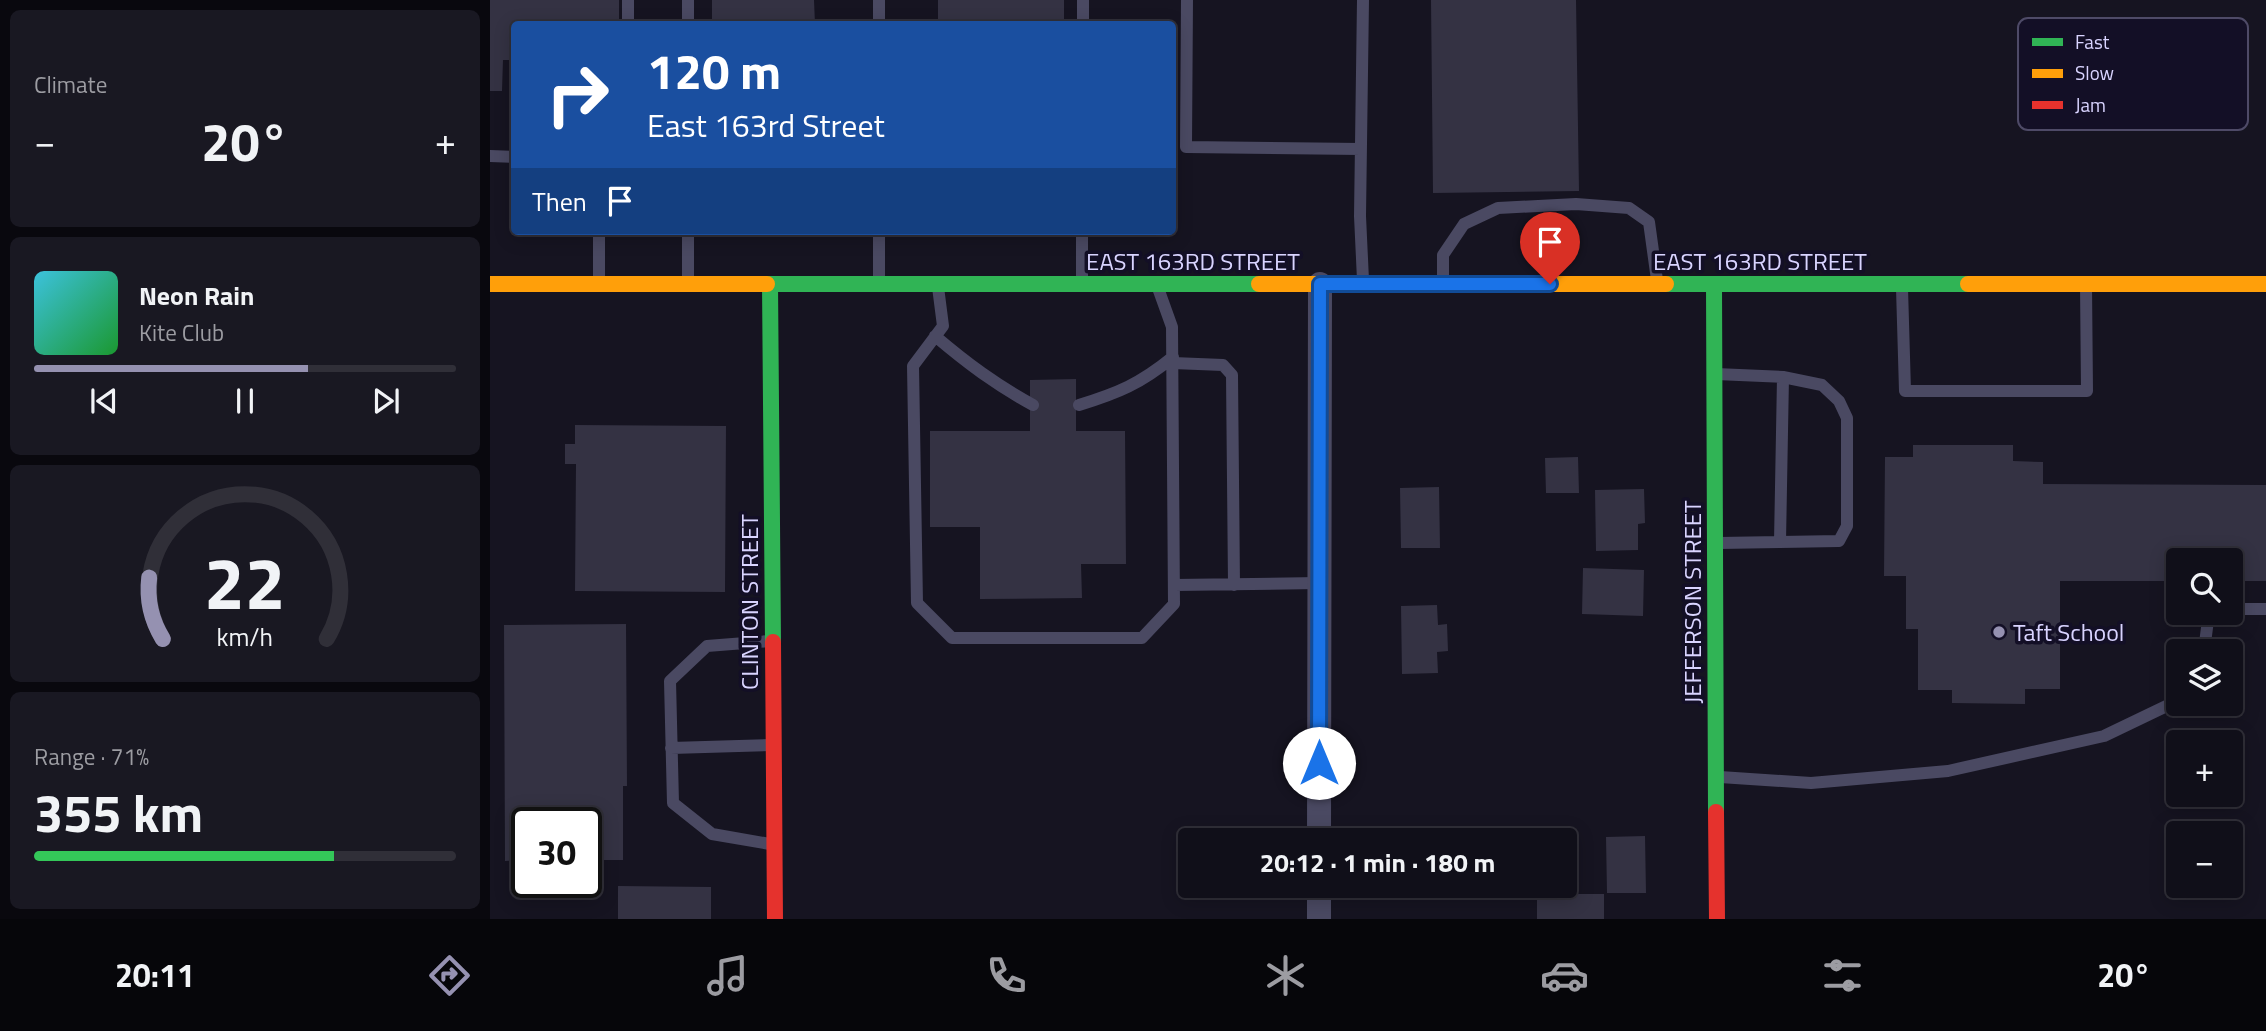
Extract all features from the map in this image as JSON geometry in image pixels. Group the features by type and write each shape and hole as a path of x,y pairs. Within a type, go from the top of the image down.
{"street":[{"name":"EAST 163RD STREET","path":"490,284 2266,284"},
{"name":"CLINTON STREET","path":"770,284 775,919"},
{"path":"1319,828 1320,284"},
{"name":"JEFFERSON STREET","path":"1714,285 1717,919"},
{"path":"1319,898 1319,919"}],"lane":[{"path":"628,0 628,21"},
{"path":"688,0 688,21"},
{"path":"879,0 879,21"},
{"path":"1083,0 1083,21"},
{"path":"1187,0 1186,147 1361,149"},
{"path":"1363,0 1360,216 1363,284"},
{"path":"490,156 511,157"},
{"path":"1443,284 1443,255 1464,224 1498,208 1576,204 1629,208 1649,222 1657,284"},
{"path":"598,235 599,284"},
{"path":"688,235 688,284"},
{"path":"879,235 879,284"},
{"path":"1082,235 1082,284"},
{"path":"937,284 943,326 913,366 917,603 953,638 1142,638 1174,604 1172,327 1156,284"},
{"path":"1901,284 1905,391 2087,391 2086,284"},
{"path":"935,336 971,366 1033,405"},
{"path":"1079,405 1120,392 1173,360 1223,365 1233,375 1234,585"},
{"path":"1714,374 1783,377 1822,385 1839,401 1847,418 1847,526 1839,541 1715,543"},
{"path":"1780,542 1783,377"},
{"path":"1174,585 1319,583"},
{"path":"2243,609 2266,609"},
{"path":"772,641 707,646 670,681 673,803 712,834 774,845"},
{"path":"1716,777 1811,783 1948,771 2104,736 2166,706"},
{"path":"671,748 774,744"}],"building":[{"path":"490,0 619,0 619,21 511,21 511,60 503,60 502,91 490,91"},
{"path":"712,0 814,0 815,21 712,21"},
{"path":"938,0 1064,0 1064,21 938,21"},
{"path":"1431,0 1576,0 1579,191 1433,193"},
{"path":"1076,379 1076,431 1125,431 1126,564 1081,564 1082,598 980,599 980,527 930,527 930,431 1030,431 1030,380"},
{"path":"575,425 726,426 725,592 575,591 576,464 565,464 565,444 575,444"},
{"path":"1913,445 2013,445 2013,461 2043,462 2043,484 2266,485 2266,581 2243,581 2243,548 2166,548 2166,581 2060,581 2060,689 2025,689 2025,704 1952,703 1952,690 1918,690 1918,629 1906,629 1906,576 1884,576 1885,457 1913,457"},
{"path":"1578,457 1579,493 1546,493 1545,458"},
{"path":"1439,487 1440,548 1401,548 1400,488"},
{"path":"1644,489 1645,523 1638,524 1638,550 1596,551 1595,490"},
{"path":"1583,568 1644,570 1643,616 1582,614"},
{"path":"1437,605 1438,625 1447,624 1448,651 1437,652 1438,673 1402,674 1401,606"},
{"path":"626,624 627,786 623,786 623,860 602,860 602,807 511,807 511,861 505,861 504,625"},
{"path":"1645,836 1646,893 1607,893 1606,837"},
{"path":"618,886 711,887 711,919 618,919"},
{"path":"1577,894 1604,894 1604,919 1537,919 1537,898 1577,898"}],"traffic: fast":[{"path":"767,284 1259,284"},
{"path":"770,284 773,642"},
{"path":"1666,284 1968,284"},
{"path":"1714,285 1716,812"}],"traffic: slow":[{"path":"490,284 767,284"},
{"path":"1259,284 1666,284"},
{"path":"1968,284 2266,284"}],"traffic: jam":[{"path":"773,642 775,919"},
{"path":"1716,812 1717,919"}],"place":[{"name":"Taft School","path":"1999,632"}],"route":[{"path":"1319,763 1320,284 1550,284"}]}
